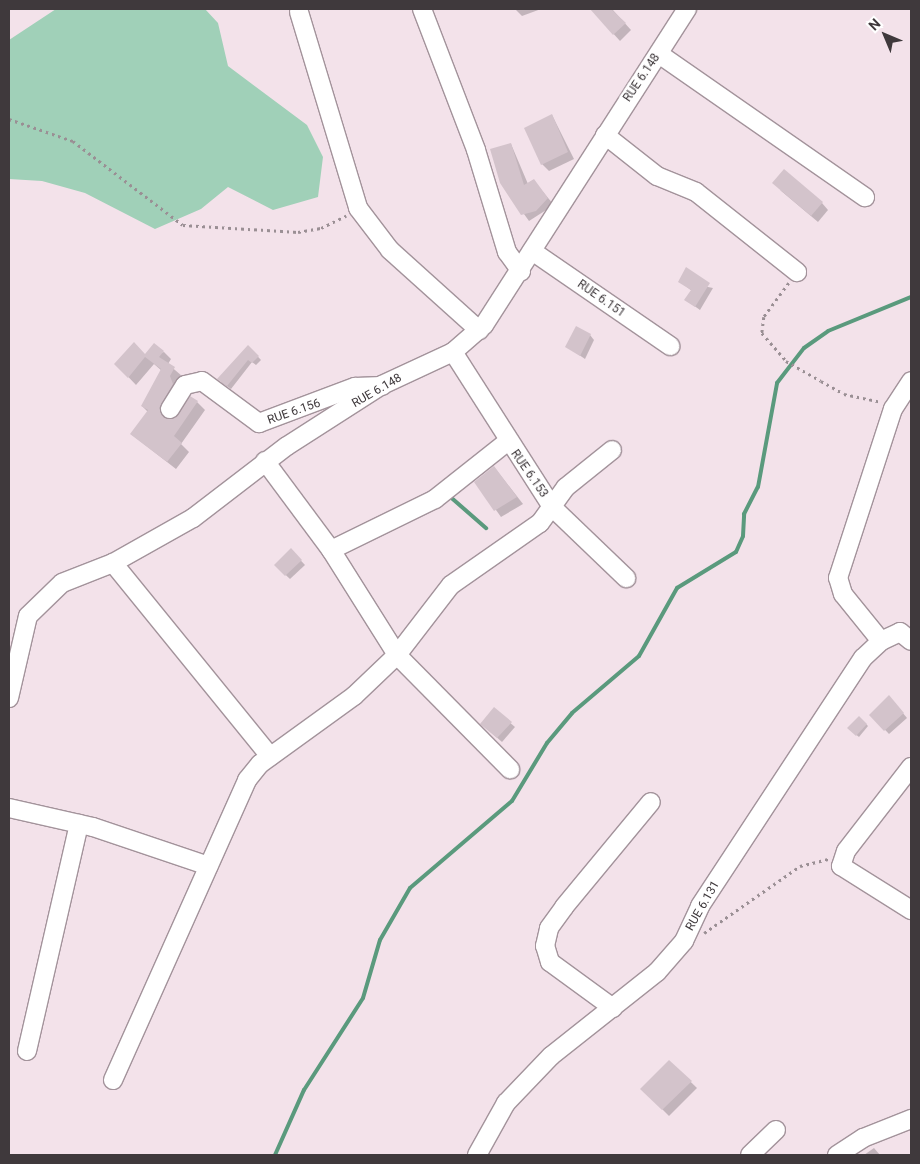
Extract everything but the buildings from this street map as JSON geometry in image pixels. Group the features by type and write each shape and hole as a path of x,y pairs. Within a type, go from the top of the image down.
{"street":[{"path":"422,9 476,150 507,252 521,271"},
{"name":"RUE 6.148","path":"9,698 13,650 28,616 38,604 72,578 113,563 193,518 265,461 382,386 453,352 479,330 496,312 605,135 687,9"},
{"path":"299,12 358,208 390,250 479,330"},
{"path":"659,54 865,197"},
{"path":"605,135 657,176 696,192 798,272"},
{"name":"RUE 6.151","path":"532,251 670,346"},
{"name":"RUE 6.153","path":"453,352 506,442 552,507 626,578"},
{"name":"RUE 6.156","path":"170,409 185,384 202,381 259,423 355,387 382,386"},
{"path":"881,641 844,594 838,578 893,409 911,381"},
{"path":"330,550 435,499 506,442"},
{"path":"113,1080 247,780 270,756 354,696 397,655 451,585 535,527 566,487 612,450"},
{"path":"265,461 330,550 397,655 510,769"},
{"path":"113,563 270,756"},
{"name":"RUE 6.131","path":"477,1155 506,1103 551,1056 657,972 684,941 700,906 864,658 881,641 905,637"},
{"path":"911,767 844,858 911,910"},
{"path":"613,1008 550,962 545,946 549,928 564,907 651,802"},
{"path":"9,808 79,824 209,866"},
{"path":"27,1051 79,824"},
{"path":"837,1155 863,1138 911,1120"},
{"path":"750,1155 776,1130"}],"path":[{"path":"9,119 73,141 183,225 298,232 320,228 358,208"},
{"path":"798,272 764,318 762,332 786,361 821,382 844,394 871,396 893,409"},
{"path":"684,941 711,930 754,895 800,866 826,858 844,858"}],"green space":[{"path":"56,9 205,9 218,23 228,66 307,125 323,157 318,197 273,210 228,187 201,209 155,229 85,193 42,181 9,179 9,40"}],"waterway":[{"path":"275,1155 304,1090 363,998 380,940 410,888 512,801 547,743 572,713 639,656 677,588 736,552 743,536 744,514 758,487 777,383 804,348 828,331 911,297"},
{"path":"447,494 486,528"}]}
